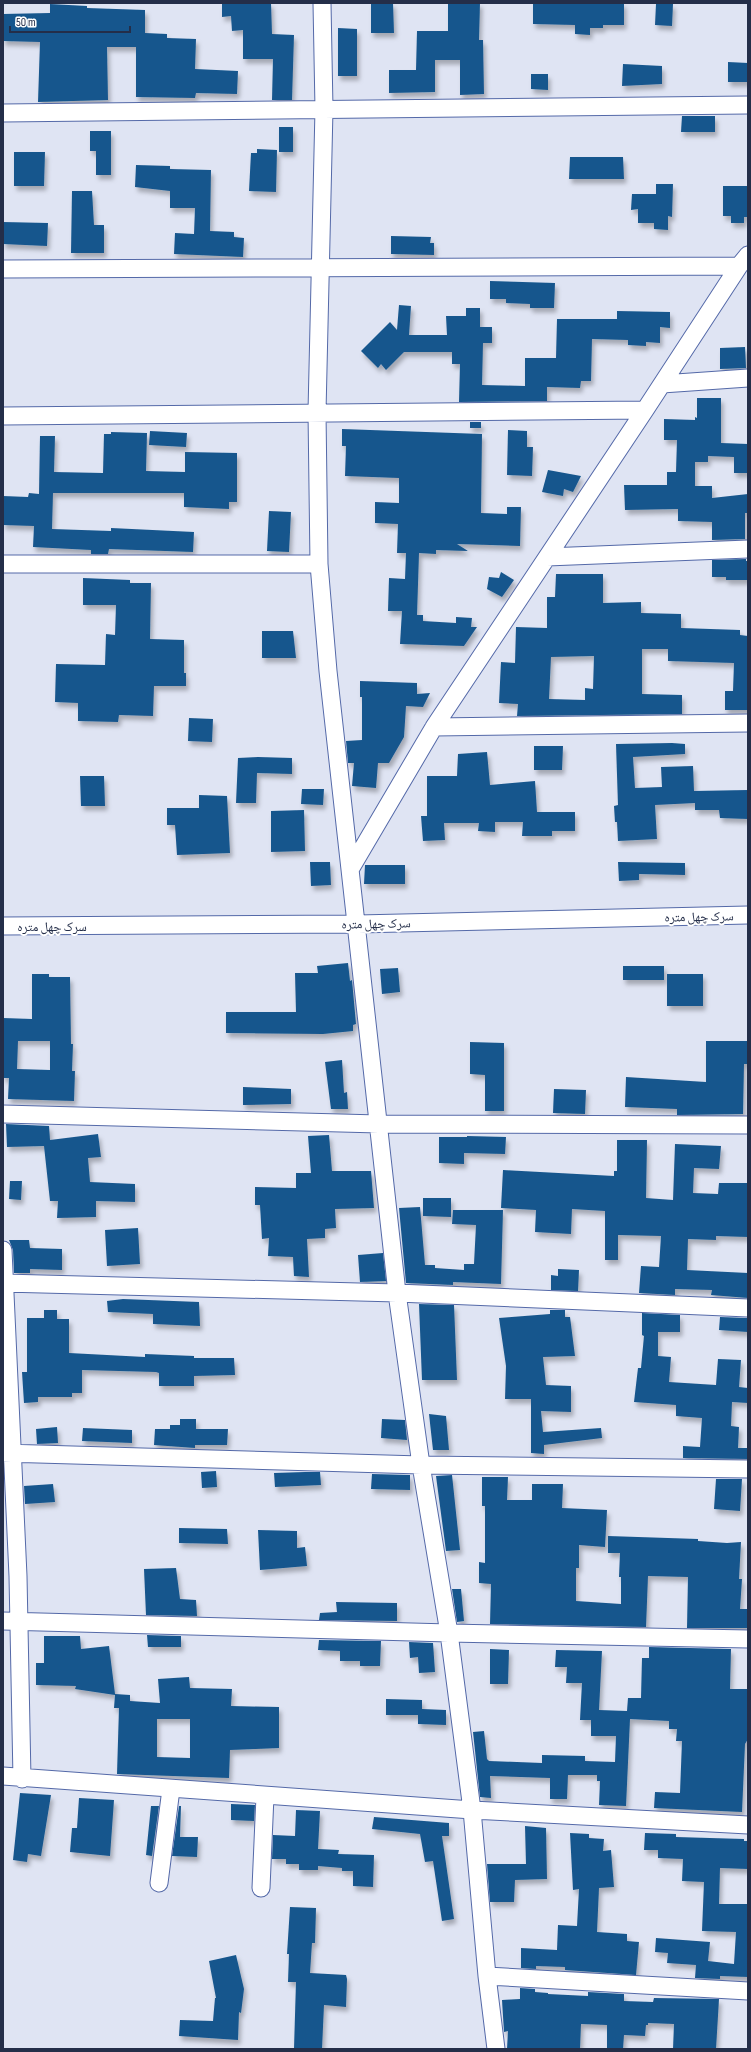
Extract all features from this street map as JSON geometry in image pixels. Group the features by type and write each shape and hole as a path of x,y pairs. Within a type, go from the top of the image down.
{"street":[{"path":"322,3 324,109 317,412 319,564 328,671 358,924 397,1293 421,1465 449,1633 472,1810 487,1976 496,2049"},
{"path":"3,113 748,104"},
{"path":"3,268 321,268 743,261"},
{"path":"351,868 434,727 743,261"},
{"path":"662,384 748,378"},
{"path":"3,416 645,410"},
{"path":"547,557 748,548"},
{"path":"3,564 319,564"},
{"path":"434,727 748,723"},
{"name":"سرک چهل متره","path":"3,926 358,924 748,915"},
{"path":"3,1114 380,1124 748,1125"},
{"path":"3,1250 11,1621 22,1779"},
{"path":"4,1283 397,1293 748,1308"},
{"path":"7,1453 421,1465 748,1469"},
{"path":"11,1621 449,1633 748,1639"},
{"path":"3,1776 22,1779 472,1810 748,1825"},
{"path":"159,1883 171,1789"},
{"path":"261,1888 265,1796"},
{"path":"487,1976 748,1991"}],"building":[{"path":"222,3 271,3 272,34 294,35 292,100 272,100 273,59 243,59 243,30 232,31 231,16 222,17"},
{"path":"371,3 393,3 394,33 371,33"},
{"path":"448,3 480,3 479,40 483,40 484,94 460,95 460,60 435,60 435,92 389,93 389,70 416,70 417,31 448,31"},
{"path":"533,3 624,3 624,25 603,25 603,28 590,28 590,35 575,34 575,25 533,24"},
{"path":"50,4 87,6 87,8 145,10 145,33 167,34 167,38 196,39 195,69 238,71 237,94 196,93 195,98 136,97 136,47 107,47 108,100 38,102 40,42 3,41 3,14 50,13"},
{"path":"656,4 673,4 672,26 655,25"},
{"path":"338,28 357,29 357,76 338,76"},
{"path":"728,62 748,63 748,82 728,82"},
{"path":"623,64 662,66 662,84 622,86"},
{"path":"531,74 548,74 548,90 531,89"},
{"path":"682,116 715,116 715,132 681,132"},
{"path":"279,127 293,127 293,152 279,152"},
{"path":"90,131 111,131 111,175 96,175 96,151 90,151"},
{"path":"257,149 277,150 276,192 249,191 251,153 257,153"},
{"path":"14,152 45,152 44,186 14,186"},
{"path":"570,157 623,157 624,179 569,179"},
{"path":"136,165 170,166 170,169 211,170 210,231 234,232 234,237 244,238 243,257 174,254 175,233 194,234 195,208 170,208 170,191 135,187"},
{"path":"656,184 673,184 672,217 668,216 668,230 654,229 654,223 638,223 638,209 631,210 632,194 656,194"},
{"path":"723,186 748,186 748,217 744,217 744,223 731,223 731,216 723,216"},
{"path":"72,191 92,191 94,225 104,225 104,253 71,253"},
{"path":"3,222 48,223 47,246 3,244"},
{"path":"391,236 431,237 430,243 434,243 434,255 391,254"},
{"path":"490,281 555,283 554,308 530,308 530,304 506,303 506,299 490,299"},
{"path":"399,305 411,306 409,335 447,335 446,316 466,316 466,308 480,308 480,327 492,327 492,343 483,343 482,385 525,386 525,358 556,358 557,319 617,319 617,311 670,312 670,328 660,327 660,343 646,342 646,346 628,345 628,340 592,339 591,381 581,381 580,388 547,387 547,401 459,402 460,364 452,364 452,352 404,352 386,370 381,364 378,368 361,351 390,322 397,330"},
{"path":"745,347 746,368 720,369 720,348"},
{"path":"697,398 721,398 721,443 748,444 748,473 734,473 734,457 708,456 708,462 695,462 695,486 712,486 712,498 748,494 748,513 745,513 745,539 712,540 712,522 678,521 678,509 625,510 624,485 667,485 667,472 676,472 677,440 664,440 664,419 695,420 695,417 697,418"},
{"path":"470,422 481,422 481,428 470,428"},
{"path":"342,429 482,434 481,513 507,514 507,507 521,507 520,546 457,544 468,551 436,550 436,554 419,553 417,615 423,615 423,621 456,623 456,617 472,618 471,627 477,627 464,646 400,644 402,611 388,611 389,578 405,579 406,553 397,553 398,524 375,523 375,502 399,503 399,478 345,476 346,446 342,446"},
{"path":"508,430 527,431 527,447 533,447 532,476 507,475"},
{"path":"150,431 187,433 186,447 149,445"},
{"path":"111,432 147,433 146,471 185,472 185,452 237,453 237,502 229,502 229,509 184,507 184,493 53,493 52,529 111,531 111,528 194,532 193,552 109,549 108,554 91,554 91,550 33,547 34,526 3,525 3,496 28,497 29,493 39,494 40,436 55,436 54,472 103,473 104,434 111,434"},
{"path":"548,470 581,476 573,492 564,489 563,496 542,492"},
{"path":"269,511 291,512 289,552 267,551"},
{"path":"746,559 746,561 748,561 748,580 726,580 726,577 712,577 712,560"},
{"path":"501,572 514,580 502,597 487,589 489,577 499,578"},
{"path":"556,574 603,574 603,603 641,602 641,613 681,614 681,628 740,630 740,635 748,636 748,710 725,710 725,691 733,691 734,663 668,661 668,649 642,649 642,694 682,695 682,714 517,716 518,704 499,703 501,662 515,663 516,627 547,628 547,597 555,597","holes":["594,656 593,689 585,688 585,700 549,699 551,657"]},
{"path":"83,578 130,580 130,583 151,583 150,639 184,640 184,673 186,673 186,686 154,686 153,716 119,715 118,722 78,721 78,703 55,702 56,664 105,665 106,634 115,635 116,605 83,605"},
{"path":"262,631 293,631 296,658 262,658"},
{"path":"360,681 417,683 417,694 430,693 423,707 406,706 404,737 389,763 378,763 376,788 352,786 354,763 348,763 346,741 362,740 362,697 360,697"},
{"path":"189,718 213,719 212,742 188,741"},
{"path":"616,744 685,744 685,754 633,757 635,788 662,787 661,767 693,766 694,791 748,790 748,819 720,818 719,810 695,810 695,803 655,805 657,839 618,841 614,806 618,805"},
{"path":"534,746 563,746 562,770 534,770"},
{"path":"487,752 490,785 535,781 537,812 575,812 575,831 552,831 552,836 522,836 523,822 495,822 495,832 478,831 479,823 444,823 445,840 423,841 421,816 427,816 427,776 457,776 458,754"},
{"path":"238,758 292,758 292,774 257,773 256,803 236,803"},
{"path":"80,776 104,776 105,806 81,806"},
{"path":"302,789 324,789 323,805 301,804"},
{"path":"199,795 227,796 230,853 177,855 175,825 167,825 167,808 199,808"},
{"path":"304,810 305,851 271,852 271,811"},
{"path":"310,862 330,862 331,885 311,886"},
{"path":"618,862 685,863 685,875 639,874 639,880 619,881"},
{"path":"365,865 405,865 405,884 364,884"},
{"path":"348,963 350,981 352,980 356,1024 353,1025 353,1031 323,1034 226,1033 226,1012 296,1012 295,973 318,973 317,966"},
{"path":"623,966 664,966 664,980 623,980"},
{"path":"398,968 400,992 382,994 380,969"},
{"path":"32,974 49,974 49,977 70,977 71,1044 73,1044 72,1071 75,1071 74,1101 8,1099 9,1078 3,1078 3,1018 32,1019","holes":["18,1041 50,1041 50,1070 17,1069"]},
{"path":"667,974 703,974 703,1006 667,1006"},
{"path":"706,1041 748,1041 748,1064 744,1064 743,1114 677,1115 677,1109 625,1107 626,1077 706,1082"},
{"path":"470,1042 504,1043 504,1111 485,1111 485,1075 470,1074"},
{"path":"342,1060 344,1093 347,1092 348,1109 331,1109 325,1062"},
{"path":"243,1087 291,1089 291,1104 243,1105"},
{"path":"554,1089 586,1090 585,1114 553,1113"},
{"path":"6,1124 49,1126 50,1140 98,1134 101,1157 88,1158 90,1182 135,1184 135,1202 96,1201 96,1217 57,1218 58,1201 50,1201 44,1146 7,1147"},
{"path":"329,1135 332,1171 371,1171 374,1208 335,1209 336,1228 325,1229 325,1238 307,1239 309,1277 294,1276 293,1257 268,1256 269,1238 262,1239 260,1205 255,1205 255,1187 296,1188 296,1173 311,1173 308,1136"},
{"path":"439,1137 506,1137 505,1154 464,1153 464,1164 439,1163"},
{"path":"617,1140 647,1140 646,1198 673,1200 675,1144 721,1146 719,1169 694,1168 693,1193 718,1194 719,1183 748,1183 748,1237 716,1236 716,1240 688,1239 687,1270 748,1273 748,1298 711,1295 712,1290 675,1289 675,1295 639,1293 641,1266 659,1267 661,1236 618,1235 618,1260 605,1260 605,1211 572,1209 571,1234 535,1232 536,1210 501,1208 503,1170 614,1176 614,1171 617,1171"},
{"path":"10,1181 22,1181 21,1200 9,1199"},
{"path":"423,1198 451,1198 451,1217 423,1216"},
{"path":"420,1207 425,1265 435,1265 435,1268 464,1270 464,1264 474,1264 476,1225 452,1224 453,1210 503,1210 501,1284 453,1282 453,1285 406,1283 399,1208"},
{"path":"138,1228 140,1264 107,1266 105,1230"},
{"path":"9,1240 29,1240 30,1248 62,1249 62,1270 30,1269 30,1273 14,1273 13,1250"},
{"path":"383,1253 386,1281 360,1282 358,1255"},
{"path":"558,1269 579,1270 578,1291 551,1290 551,1275 558,1276"},
{"path":"123,1299 199,1302 200,1326 153,1324 153,1314 108,1312 107,1301"},
{"path":"419,1304 454,1305 457,1380 422,1380"},
{"path":"44,1310 57,1310 57,1319 69,1319 69,1353 145,1357 145,1354 194,1356 194,1358 234,1358 235,1375 194,1376 194,1386 159,1386 159,1373 156,1372 82,1370 82,1393 72,1393 72,1397 38,1397 38,1402 24,1403 22,1372 27,1372 27,1318 44,1318"},
{"path":"550,1310 565,1310 565,1317 570,1317 575,1356 543,1357 546,1385 571,1386 571,1412 541,1411 543,1432 601,1428 602,1438 544,1445 544,1454 531,1453 531,1399 505,1399 506,1366 499,1318 550,1314"},
{"path":"642,1313 680,1315 680,1332 658,1332 658,1356 671,1357 669,1382 716,1385 718,1359 741,1360 739,1387 748,1388 748,1403 732,1402 731,1426 739,1427 738,1448 748,1448 748,1459 683,1458 683,1446 700,1447 702,1418 676,1416 676,1405 634,1402 638,1368 641,1368 644,1336 642,1335"},
{"path":"720,1317 748,1318 748,1332 719,1330"},
{"path":"429,1414 446,1416 449,1450 433,1450"},
{"path":"180,1419 196,1419 196,1429 228,1429 227,1445 195,1445 195,1448 154,1445 155,1429 170,1429 170,1425 180,1425"},
{"path":"382,1419 405,1420 407,1440 381,1438"},
{"path":"57,1427 58,1443 37,1444 36,1429"},
{"path":"83,1428 132,1430 132,1443 82,1441"},
{"path":"216,1471 217,1487 202,1488 201,1472"},
{"path":"320,1472 321,1485 275,1487 274,1473"},
{"path":"372,1474 410,1475 410,1490 371,1489"},
{"path":"452,1475 460,1550 446,1551 436,1476"},
{"path":"482,1477 508,1477 507,1500 532,1500 532,1484 563,1484 562,1508 607,1510 605,1547 579,1545 579,1568 576,1568 576,1601 621,1604 621,1577 619,1577 620,1553 608,1553 608,1536 698,1539 698,1541 727,1543 741,1542 739,1579 742,1579 740,1609 748,1609 748,1628 687,1628 688,1577 648,1576 646,1627 490,1624 491,1584 479,1583 479,1562 485,1563 485,1506 482,1506"},
{"path":"716,1479 742,1479 740,1511 714,1509"},
{"path":"53,1484 55,1502 25,1504 24,1486"},
{"path":"179,1528 227,1529 228,1544 179,1543"},
{"path":"258,1530 297,1531 297,1548 305,1547 307,1566 260,1570"},
{"path":"176,1568 180,1599 196,1600 197,1616 146,1615 144,1569"},
{"path":"452,1589 461,1589 464,1621 457,1622"},
{"path":"336,1602 397,1603 397,1621 319,1620 320,1613 337,1612"},
{"path":"147,1635 181,1636 181,1647 148,1647"},
{"path":"44,1636 80,1636 81,1649 109,1646 115,1694 130,1695 130,1701 160,1703 158,1679 189,1677 190,1688 232,1689 231,1706 279,1707 279,1748 230,1750 229,1778 117,1774 119,1708 114,1708 115,1695 75,1689 76,1686 36,1685 36,1663 44,1663","holes":["157,1719 190,1719 190,1758 157,1757"]},
{"path":"319,1640 381,1641 380,1666 360,1666 360,1661 340,1661 340,1651 318,1650"},
{"path":"409,1642 433,1643 435,1672 419,1673 418,1657 410,1658"},
{"path":"649,1647 731,1649 730,1689 748,1689 748,1739 745,1744 742,1812 654,1808 655,1792 680,1793 682,1741 676,1741 677,1729 669,1729 669,1721 630,1719 626,1806 599,1805 600,1781 597,1781 597,1775 568,1775 567,1799 550,1799 550,1778 490,1776 491,1798 480,1797 473,1732 484,1731 487,1759 489,1761 542,1763 542,1755 585,1756 585,1761 615,1762 616,1736 591,1736 591,1720 580,1720 582,1683 566,1683 567,1667 555,1667 556,1650 602,1651 599,1710 627,1711 628,1698 641,1698 642,1658 649,1658"},
{"path":"490,1649 509,1650 508,1684 490,1684"},
{"path":"386,1699 422,1700 422,1709 446,1710 446,1725 418,1724 418,1715 386,1715"},
{"path":"20,1793 51,1795 41,1856 28,1854 27,1862 13,1860"},
{"path":"79,1798 114,1800 110,1856 70,1852 72,1828 77,1828"},
{"path":"231,1804 255,1805 254,1821 231,1820"},
{"path":"151,1806 159,1806 152,1856 146,1855"},
{"path":"179,1806 181,1806 180,1837 198,1837 197,1857 172,1856"},
{"path":"296,1810 320,1811 318,1849 339,1850 338,1854 374,1855 373,1887 353,1886 353,1871 342,1871 342,1868 318,1866 318,1870 299,1870 299,1864 286,1864 286,1859 272,1859 273,1835 295,1836"},
{"path":"374,1817 449,1823 449,1836 442,1836 454,1919 442,1921 433,1861 425,1862 420,1834 372,1829"},
{"path":"525,1826 546,1828 547,1879 515,1880 514,1902 490,1902 487,1864 526,1864"},
{"path":"570,1833 589,1834 589,1838 604,1839 603,1851 611,1850 614,1887 599,1888 597,1932 627,1934 627,1941 639,1942 636,1975 565,1970 565,1967 536,1966 536,1969 521,1968 521,1948 557,1950 558,1925 577,1926 579,1889 573,1890"},
{"path":"645,1833 676,1834 676,1837 744,1839 744,1841 748,1841 748,1869 720,1868 719,1904 748,1904 748,1977 720,1976 720,1979 695,1978 696,1965 667,1963 668,1953 655,1952 656,1938 710,1942 708,1961 734,1964 736,1932 702,1931 704,1882 682,1881 683,1859 658,1858 658,1850 644,1850"},
{"path":"290,1907 316,1908 315,1943 312,1943 310,1973 346,1975 347,1979 346,2007 324,2005 322,2049 294,2049 296,1982 288,1982 289,1954 287,1954"},
{"path":"236,1955 244,1989 241,2013 239,2012 238,2040 179,2036 180,2020 213,2021 216,1998 209,1961"},
{"path":"520,1988 535,1989 535,1992 548,1994 588,1996 588,1992 624,1994 624,2001 653,2002 654,1998 719,1999 716,2049 673,2049 674,2024 648,2023 648,2025 646,2025 645,2036 624,2035 623,2049 607,2049 607,2025 581,2024 580,2049 507,2049 508,2031 504,2032 502,2000 520,1999"}]}
